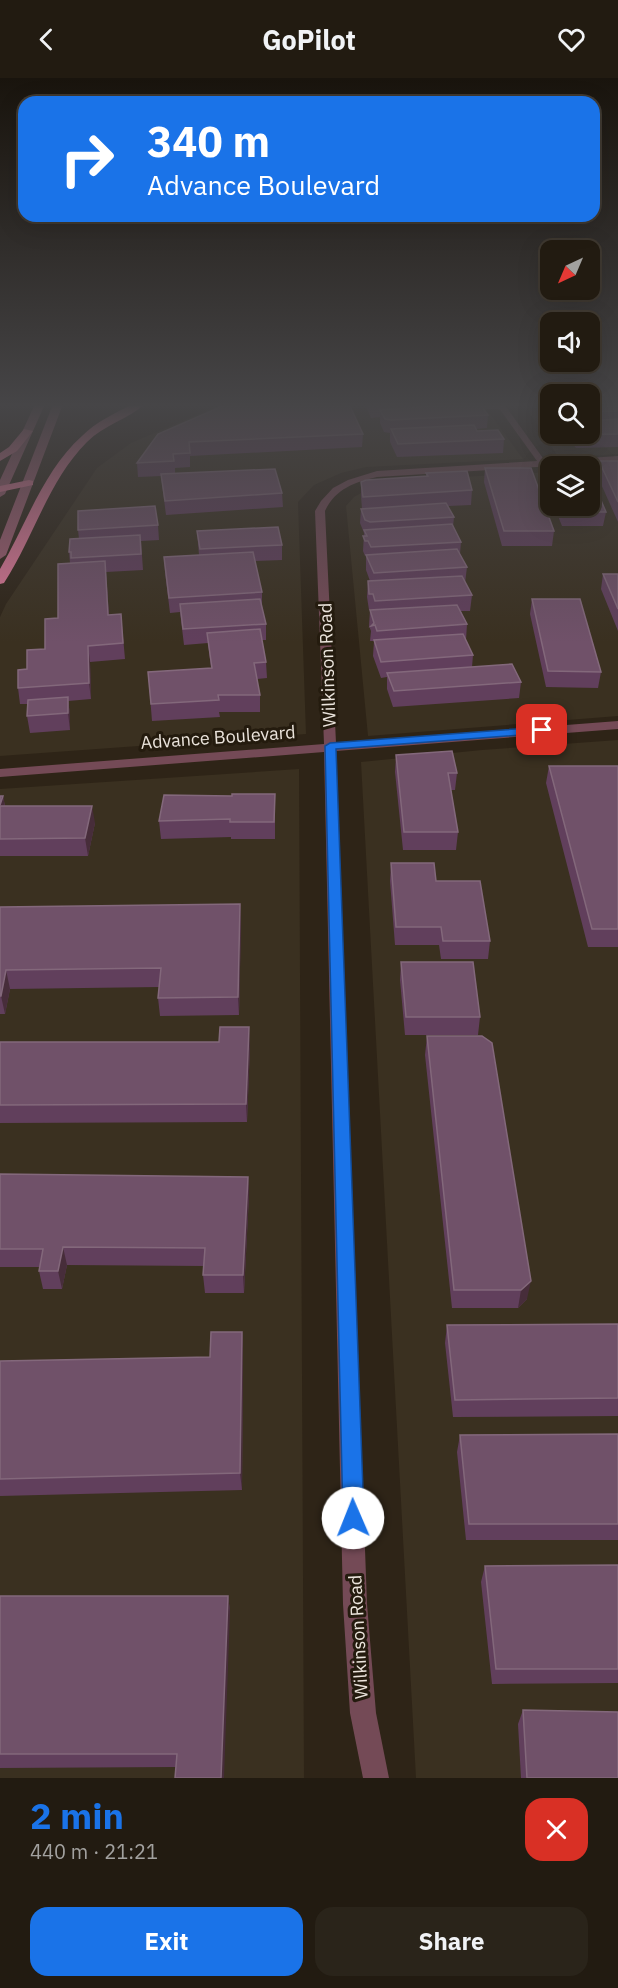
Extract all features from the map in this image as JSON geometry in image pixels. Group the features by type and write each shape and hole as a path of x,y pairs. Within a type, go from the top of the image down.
{"highway":[{"path":"1,491 28,483"},
{"path":"0,580 22,542 50,483"}],"main road":[{"path":"0,555 29,483"}],"street":[{"name":"Wilkinson Road","path":"347,483 336,489 324,501 320,511 330,746 356,1604 362,1710 366,1744 376,1778"},
{"name":"Advance Boulevard","path":"0,773 618,725"}],"shaded area":[{"path":"87,483 318,483 298,502 306,734 0,756 0,617 6,604"},
{"path":"394,483 540,483 540,516 600,516 600,483 618,483 618,716 368,736 346,506 354,497 368,489"},
{"path":"618,740 618,1778 416,1778 361,762"},
{"path":"299,769 304,1778 0,1778 0,789"}],"building":[{"path":"162,483 279,483 282,493 165,501"},
{"path":"361,483 470,483 472,490 363,497"},
{"path":"490,483 537,483 540,493 540,516 549,516 554,531 504,531"},
{"path":"609,483 618,483 618,502"},
{"path":"600,498 606,512 600,512"},
{"path":"446,503 454,517 370,522 365,520 361,509"},
{"path":"155,506 158,525 78,530 78,511"},
{"path":"452,524 461,542 371,547 363,536 367,536 364,530"},
{"path":"278,527 282,545 200,549 197,531"},
{"path":"140,535 141,554 71,558 71,552 69,552 70,539"},
{"path":"457,549 467,567 374,573 366,555"},
{"path":"253,552 262,592 169,598 164,557"},
{"path":"105,561 108,615 121,614 123,643 88,646 89,683 18,688 18,670 27,669 27,650 45,649 45,619 58,618 58,564"},
{"path":"603,574 618,574 618,609"},
{"path":"462,576 472,595 375,601 373,594 369,594 368,581"},
{"path":"260,599 266,624 183,629 180,604"},
{"path":"532,599 580,599 601,672 548,671"},
{"path":"457,605 467,624 377,631 375,625 371,626 374,623 370,610"},
{"path":"260,629 266,662 254,663 260,695 218,695 219,700 151,704 148,672 212,668 207,633"},
{"path":"463,634 473,655 381,662 374,640"},
{"path":"512,664 521,682 394,691 387,673"},
{"path":"68,697 68,713 27,716 28,700"},
{"path":"452,751 457,773 448,773 458,832 404,832 396,755"},
{"path":"549,766 618,766 618,929 592,929"},
{"path":"232,794 275,794 274,822 230,822 230,819 159,821 164,795 232,796"},
{"path":"0,806 92,806 85,838 0,839"},
{"path":"391,863 434,863 436,881 480,881 490,941 443,941 441,927 396,927"},
{"path":"240,904 238,997 158,998 161,968 6,970 0,996 0,907"},
{"path":"401,962 473,962 480,1017 406,1017"},
{"path":"220,1027 249,1027 246,1104 0,1105 0,1042 219,1042"},
{"path":"427,1036 482,1036 492,1043 531,1281 521,1290 454,1290"},
{"path":"0,1174 248,1177 243,1275 203,1275 205,1248 63,1247 58,1271 39,1271 43,1249 0,1249"},
{"path":"618,1324 618,1398 455,1400 447,1325"},
{"path":"211,1332 242,1332 240,1473 0,1479 0,1361 210,1357"},
{"path":"618,1434 618,1524 469,1524 460,1435"},
{"path":"618,1565 618,1669 496,1669 485,1566"},
{"path":"0,1596 228,1596 221,1778 175,1778 177,1754 0,1754"},
{"path":"523,1710 618,1712 618,1778 527,1778"}],"route":[{"path":"353,1518 330,746 542,730"}]}
